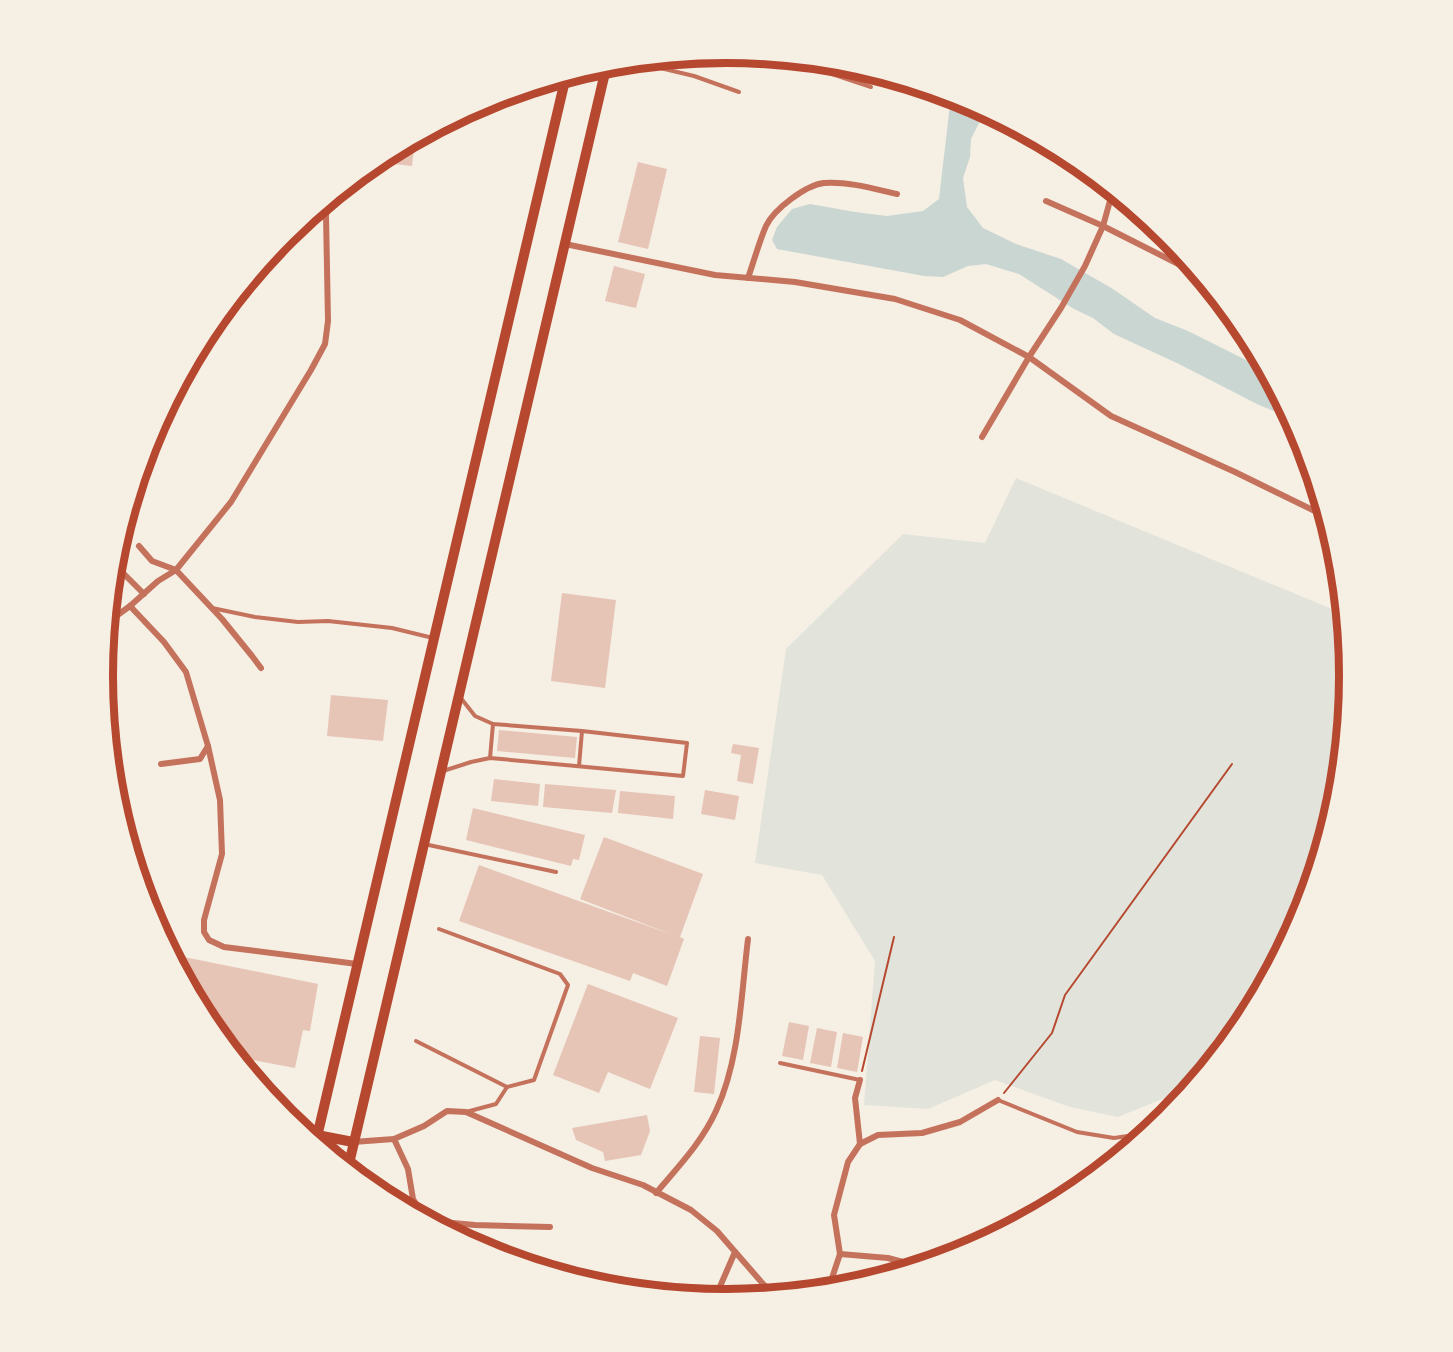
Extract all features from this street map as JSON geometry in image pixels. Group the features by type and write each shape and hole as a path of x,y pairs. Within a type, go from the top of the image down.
{"main road":[{"path":"350,1159 605,75"},
{"path":"316,1131 564,85"},
{"path":"325,1139 353,1142"}],"street":[{"path":"748,278 767,225 786,202 802,192 822,183 852,185 897,194"},
{"path":"982,437 1085,266 1103,226 1111,199"},
{"path":"1046,201 1103,226 1181,265"},
{"path":"117,615 158,581 176,570 231,502 325,344 328,321 327,211"},
{"path":"565,244 715,275 795,282 895,299 960,320 1029,357 1111,416 1318,512"},
{"path":"139,546 152,561 176,570 212,608 261,668"},
{"path":"123,573 144,594"},
{"path":"130,606 164,642 186,672 208,746 220,800 222,854 204,920 204,932 208,940 224,947 357,964"},
{"path":"161,764 200,759 208,746"},
{"path":"657,1192 698,1142 716,1112 728,1082 734,1054 748,939"},
{"path":"860,1080 855,1098 860,1144"},
{"path":"831,1280 840,1254 834,1215 848,1162 860,1144 878,1135 922,1132 960,1122 999,1100"},
{"path":"353,1142 394,1139 424,1126 447,1111 466,1112 592,1168 643,1185 691,1210 717,1231 768,1288"},
{"path":"394,1139 408,1169 413,1199 416,1205"},
{"path":"449,1223 550,1227"},
{"path":"719,1289 735,1252"},
{"path":"840,1254 888,1258 904,1262"}],"lane":[{"path":"656,67 694,76 739,92"},
{"path":"827,72 872,87"},
{"path":"212,608 298,622 328,621 392,628 434,638"},
{"path":"441,771 490,758 683,776 687,743 493,724 475,716 459,697"},
{"path":"490,758 493,724"},
{"path":"579,766 582,731"},
{"path":"424,844 556,872"},
{"path":"416,1041 507,1087 534,1080 568,985 560,974 440,929"},
{"path":"780,1063 860,1080"},
{"path":"466,1112 496,1104 507,1087"},
{"path":"999,1100 1077,1132 1114,1138 1133,1135"}],"path":[{"path":"999,1100 1052,1033 1065,995 1232,764"},
{"path":"860,1080 894,937"}],"shaded area":[{"path":"950,106 981,119 971,139 970,157 963,178 967,207 983,228 1016,244 1061,259 1113,289 1155,318 1188,331 1253,364 1280,414 1114,334 1093,318 1074,309 1019,274 986,264 968,266 943,277 924,276 777,249 772,240 777,227 792,209 810,204 887,216 923,211 939,199"},
{"path":"1016,478 1335,610 1340,676 1334,756 1319,835 1293,911 1257,983 1236,1017 1187,1080 1174,1094 1118,1117 1070,1107 995,1080 928,1109 864,1105 875,961 822,875 755,863 786,649 903,534 985,543"}],"building":[{"path":"414,149 412,166 390,164"},
{"path":"638,162 667,169 648,249 618,242"},
{"path":"614,266 645,274 636,308 605,301"},
{"path":"562,593 616,600 605,688 551,681"},
{"path":"331,695 388,700 383,741 327,736"},
{"path":"499,730 577,737 575,758 497,751"},
{"path":"733,744 759,748 753,784 737,781 741,755 731,753"},
{"path":"494,779 540,784 538,806 491,801"},
{"path":"545,784 616,790 612,813 543,807"},
{"path":"705,790 739,796 735,820 701,814"},
{"path":"620,791 675,796 673,819 618,813"},
{"path":"473,808 585,835 579,860 573,859 571,866 466,840"},
{"path":"604,837 703,874 680,937 684,939 667,986 633,973 630,981 459,921 479,865 673,935 580,899"},
{"path":"184,957 318,984 310,1031 303,1030 295,1068 249,1059 217,1017"},
{"path":"588,984 678,1018 650,1089 608,1072 599,1093 553,1075"},
{"path":"789,1022 809,1026 803,1060 782,1056"},
{"path":"817,1028 837,1032 831,1067 810,1063"},
{"path":"843,1033 863,1037 857,1072 837,1068"},
{"path":"700,1036 720,1038 714,1094 694,1092"},
{"path":"647,1115 650,1131 641,1155 605,1161 603,1152 576,1140 572,1128"}]}
